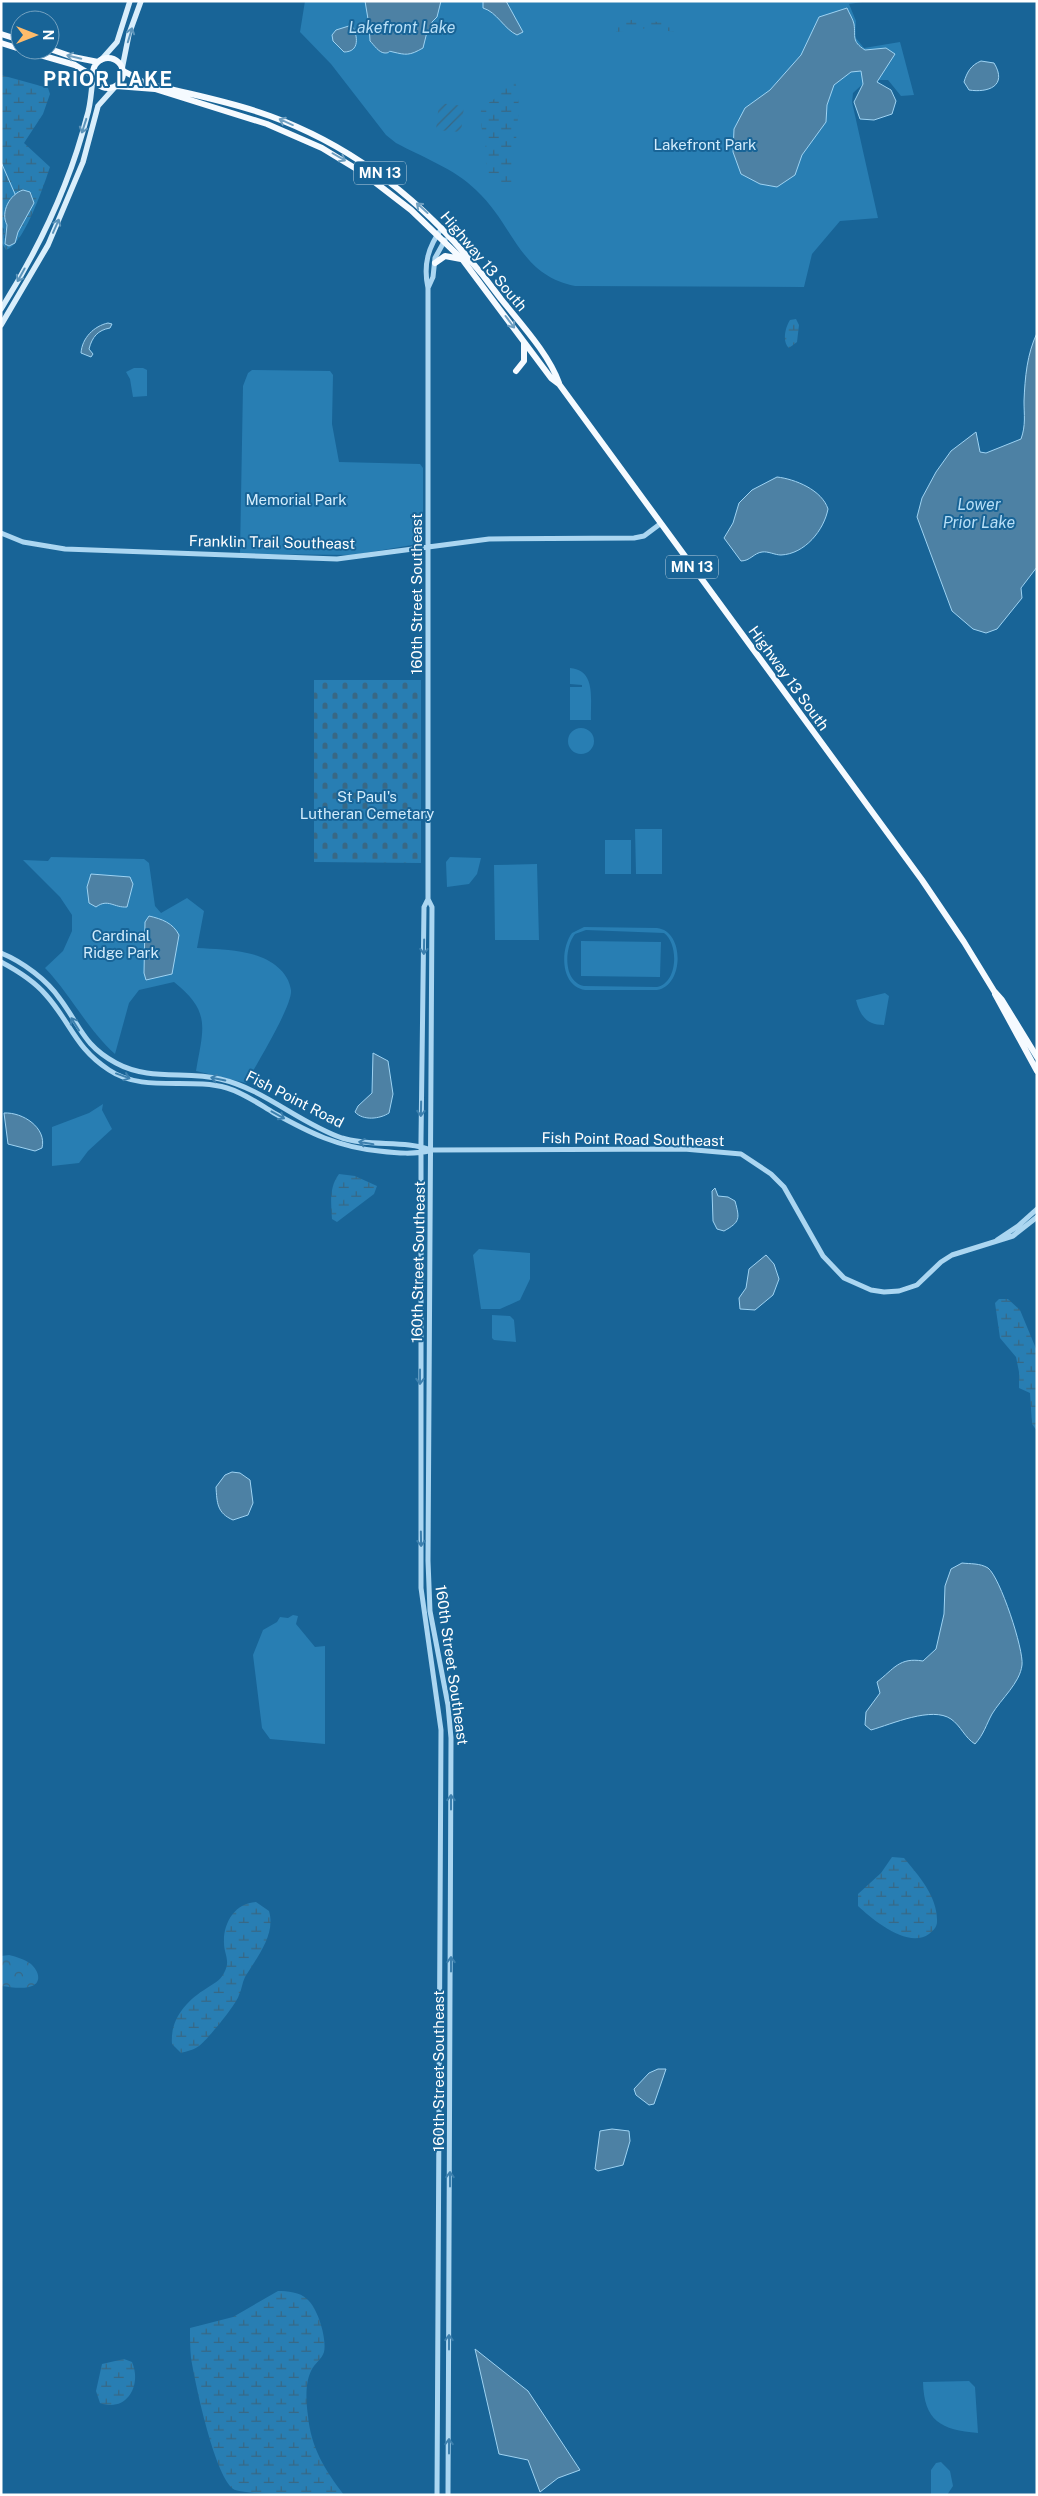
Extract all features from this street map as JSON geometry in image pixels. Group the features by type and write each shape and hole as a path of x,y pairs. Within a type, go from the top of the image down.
{"main road":[{"path":"1,310 37,245 59,197 87,118 94,68 117,42 130,1"},
{"path":"1,326 48,245 84,162 98,106 122,79 129,34 141,1"},
{"path":"60,53 100,61 113,59 123,70"},
{"path":"57,60 75,65 93,77 100,86 105,88 115,87"},
{"name":"Highway 13 South","path":"123,70 146,83 270,116 368,164 416,203 449,235 486,279 535,343 556,375 559,384"},
{"name":"Highway 13 South","path":"115,87 155,89 295,134 347,162 389,191 462,259 551,378 559,384 660,524 871,808 964,942 1037,1058"},
{"path":"434,263 445,256 462,259"},
{"path":"516,371 525,355 522,337"},
{"name":"Highway 13 South","path":"994,991 997,1003 1037,1071"}],"street":[{"name":"160th Street Southeast","path":"437,2495 441,1730 421,1588 421,1146 424,908 428,899 428,288 425,276 426,255 442,228"},
{"name":"160th Street Southeast","path":"428,288 433,277 434,263 444,241 449,235"},
{"name":"Franklin Trail Southeast","path":"1,533 23,542 65,549 337,559 489,539 634,538 644,536 660,524"},
{"name":"160th Street Southeast","path":"428,899 432,907 428,1587 431,1620 448,1705 452,1749 448,2495"},
{"name":"Fish Point Road","path":"1,953 21,963 48,986 60,998 87,1042 97,1052 117,1064 144,1074 202,1076 235,1083 303,1120 342,1138 380,1145 421,1146 432,1150"},
{"name":"Fish Point Road","path":"1,962 24,975 42,991 88,1056 111,1072 139,1082 198,1084 227,1088 327,1140 362,1150 421,1153 432,1150"},
{"name":"Fish Point Road Southeast","path":"432,1150 684,1150 741,1154 771,1174 784,1187 794,1201 823,1256 844,1278 871,1290 884,1292 900,1291 917,1285 941,1262 952,1255 1013,1236 1037,1217"},
{"name":"Fish Point Road Southeast","path":"996,1240 1018,1226 1037,1208"}],"green space":[{"name":"Lakefront Park","path":"305,1 869,1 849,4 856,21 855,37 864,48 900,42 914,95 901,96 888,80 867,80 853,93 852,102 878,218 840,221 812,254 804,287 575,286 556,280 541,271 529,260 489,204 468,183 448,170 396,143 386,135 331,64 300,32"},
{"path":"644,18 657,22 673,21 679,30 675,32 648,28 616,32 616,27 631,20"},
{"path":"1,75 48,88 50,94 43,114 24,143 50,167 33,213 20,237 13,246 6,250 2,243 4,229 1,226","holes":["34,203 18,232 15,243 4,238 7,224 4,221"]},
{"path":"515,78 519,106 515,152 512,155 513,182 503,185 496,183 489,173 486,160 486,140 479,115 484,106 500,95 510,79"},
{"path":"439,103 464,106 461,132 436,130"},
{"path":"796,319 799,325 797,342 789,348 785,339 786,331 790,320"},
{"path":"134,368 147,370 147,396 133,397 130,379 126,372"},
{"name":"Memorial Park","path":"252,370 330,371 333,375 332,424 339,462 420,464 423,468 423,536 418,544 353,555 240,554 243,386 248,373"},
{"path":"570,668 585,674 588,680 591,696 591,720 570,720 570,687 582,687 582,685 570,684"},
{"name":"St Paul's Lutheran Cemetary","path":"314,680 421,680 421,863 314,862"},
{"path":"581,728 590,732 594,741 590,750 581,754 572,750 568,741 572,732"},
{"path":"635,829 662,829 662,874 636,874"},
{"path":"605,840 631,840 631,874 605,874"},
{"name":"Cardinal Ridge Park","path":"51,857 144,859 149,863 155,906 161,913 187,898 204,911 197,948 229,950 255,955 269,961 281,970 289,983 291,990 290,998 280,1022 246,1083 196,1071 202,1032 200,1012 186,993 174,982 139,990 129,1003 115,1054 96,1034 45,968 63,951 72,931 72,915 60,897 23,860 48,861"},
{"path":"450,857 481,858 477,874 469,884 447,887 446,862"},
{"path":"537,864 539,940 495,940 494,865"},
{"path":"584,927 657,928 666,931 673,938 678,959 672,979 666,986 657,990 585,990 577,987 571,982 567,974 564,957 565,948 572,933","holes":["586,930 664,933 669,938 674,954 672,971 664,984 657,987 584,986 572,978 567,956 571,940 575,934"]},
{"path":"581,941 661,942 660,977 581,976"},
{"path":"885,993 889,996 884,1025 878,1025 862,1015 856,1000"},
{"path":"103,1104 102,1110 112,1129 88,1151 79,1163 52,1166 52,1127 89,1113"},
{"path":"339,1174 355,1176 377,1186 374,1194 337,1222 332,1219 331,1195"},
{"path":"479,1249 530,1253 530,1279 520,1300 500,1309 481,1309 473,1255"},
{"path":"999,1299 1008,1299 1020,1310 1037,1351 1037,1431 1032,1424 1030,1393 1019,1388 1019,1372 1016,1357 1000,1338 995,1303"},
{"path":"492,1315 510,1316 514,1320 516,1342 494,1340 492,1338"},
{"path":"293,1615 298,1616 296,1624 315,1647 325,1646 325,1744 270,1739 262,1728 253,1655 263,1630 277,1622 280,1617 288,1618"},
{"path":"892,1857 904,1858 926,1887 934,1904 936,1926 929,1934 921,1938 911,1938 891,1931 858,1906 858,1894 881,1873"},
{"path":"256,1902 269,1911 270,1920 268,1937 260,1954 245,1977 237,2000 227,2014 199,2046 181,2053 172,2044 172,2035 177,2019 192,1999 222,1976 227,1965 224,1936 228,1922 236,1910 249,1903"},
{"path":"9,1955 31,1964 38,1974 36,1983 26,1988 1,1986 1,1956"},
{"path":"278,2291 293,2292 304,2297 315,2309 321,2324 325,2346 322,2357 312,2368 309,2376 306,2399 308,2416 312,2438 320,2458 344,2495 272,2494 235,2490 220,2469 213,2450 193,2370 190,2328 233,2317"},
{"path":"124,2359 132,2362 135,2371 135,2380 130,2395 118,2404 100,2403 96,2391 102,2364"},
{"path":"969,2381 975,2387 978,2433 954,2429 937,2421 927,2406 924,2395 923,2382"},
{"path":"941,2462 950,2471 953,2486 947,2495 931,2495 931,2470 936,2463"}],"water":[{"name":"Lakefront Lake","path":"365,1 441,1 437,17 427,32 423,48 411,54 405,54 390,51 383,53 370,41"},
{"path":"483,1 506,1 523,32 517,35 508,29 492,13 483,8"},
{"path":"847,8 853,22 856,41 861,47 865,50 886,48 895,54 877,82 891,90 896,101 892,114 874,120 860,119 854,102 863,84 861,71 851,72 834,85 827,105 826,122 802,155 795,175 777,187 760,184 741,174 733,152 734,129 745,108 770,90 801,55 819,17"},
{"path":"352,25 356,34 356,43 353,49 344,52 333,41 332,35 336,30"},
{"path":"981,61 994,63 999,77 997,82 989,89 969,90 964,82 970,69"},
{"path":"23,190 30,192 34,203 18,232 15,243 9,246 5,244 6,209 10,199"},
{"path":"108,323 112,324 110,328 99,332 92,341 89,349 93,354 91,357 81,353 86,338 98,327"},
{"name":"Lower Prior Lake","path":"1037,333 1037,567 1021,588 1022,598 997,629 986,633 973,629 952,611 917,517 922,498 936,472 951,451 976,432 980,452 986,453 1021,439 1024,425 1024,392 1027,366"},
{"path":"777,477 792,480 814,491 825,502 828,509 826,517 818,533 798,550 790,554 781,555 762,552 741,561 724,538 733,523 739,503 752,490"},
{"path":"91,874 130,877 133,884 127,907 104,903 96,907 89,903 87,887"},
{"path":"149,916 167,922 174,927 179,935 172,974 146,980 144,973 145,922"},
{"path":"373,1053 388,1061 393,1094 389,1113 381,1117 367,1118 355,1112 358,1106 372,1093"},
{"path":"4,1113 19,1115 32,1123 41,1134 42,1148 35,1151 8,1144"},
{"path":"715,1188 718,1196 728,1197 735,1201 737,1207 738,1216 736,1222 724,1231 717,1229 713,1221 712,1191"},
{"path":"766,1255 774,1264 779,1279 773,1295 755,1310 740,1309 739,1298 746,1288 749,1269"},
{"path":"232,1472 240,1473 250,1480 253,1503 248,1515 233,1520 221,1511 216,1487 225,1475"},
{"path":"962,1563 985,1566 993,1574 999,1585 1010,1614 1022,1657 1021,1672 1018,1678 992,1714 983,1733 975,1744 968,1739 951,1719 943,1715 933,1714 912,1717 871,1730 865,1725 866,1712 880,1693 877,1682 902,1662 923,1661 936,1649 944,1614 945,1586 951,1569"},
{"path":"658,2069 666,2069 654,2104 649,2105 636,2095 634,2089 649,2073"},
{"path":"612,2129 629,2131 630,2141 623,2165 598,2171 595,2169 600,2131"},
{"path":"475,2349 528,2391 580,2470 558,2478 540,2492 528,2460 499,2454"}],"waterway":[{"path":"1,162 15,194"}],"district":[{"name":"PRIOR LAKE","path":"108,79"}]}
